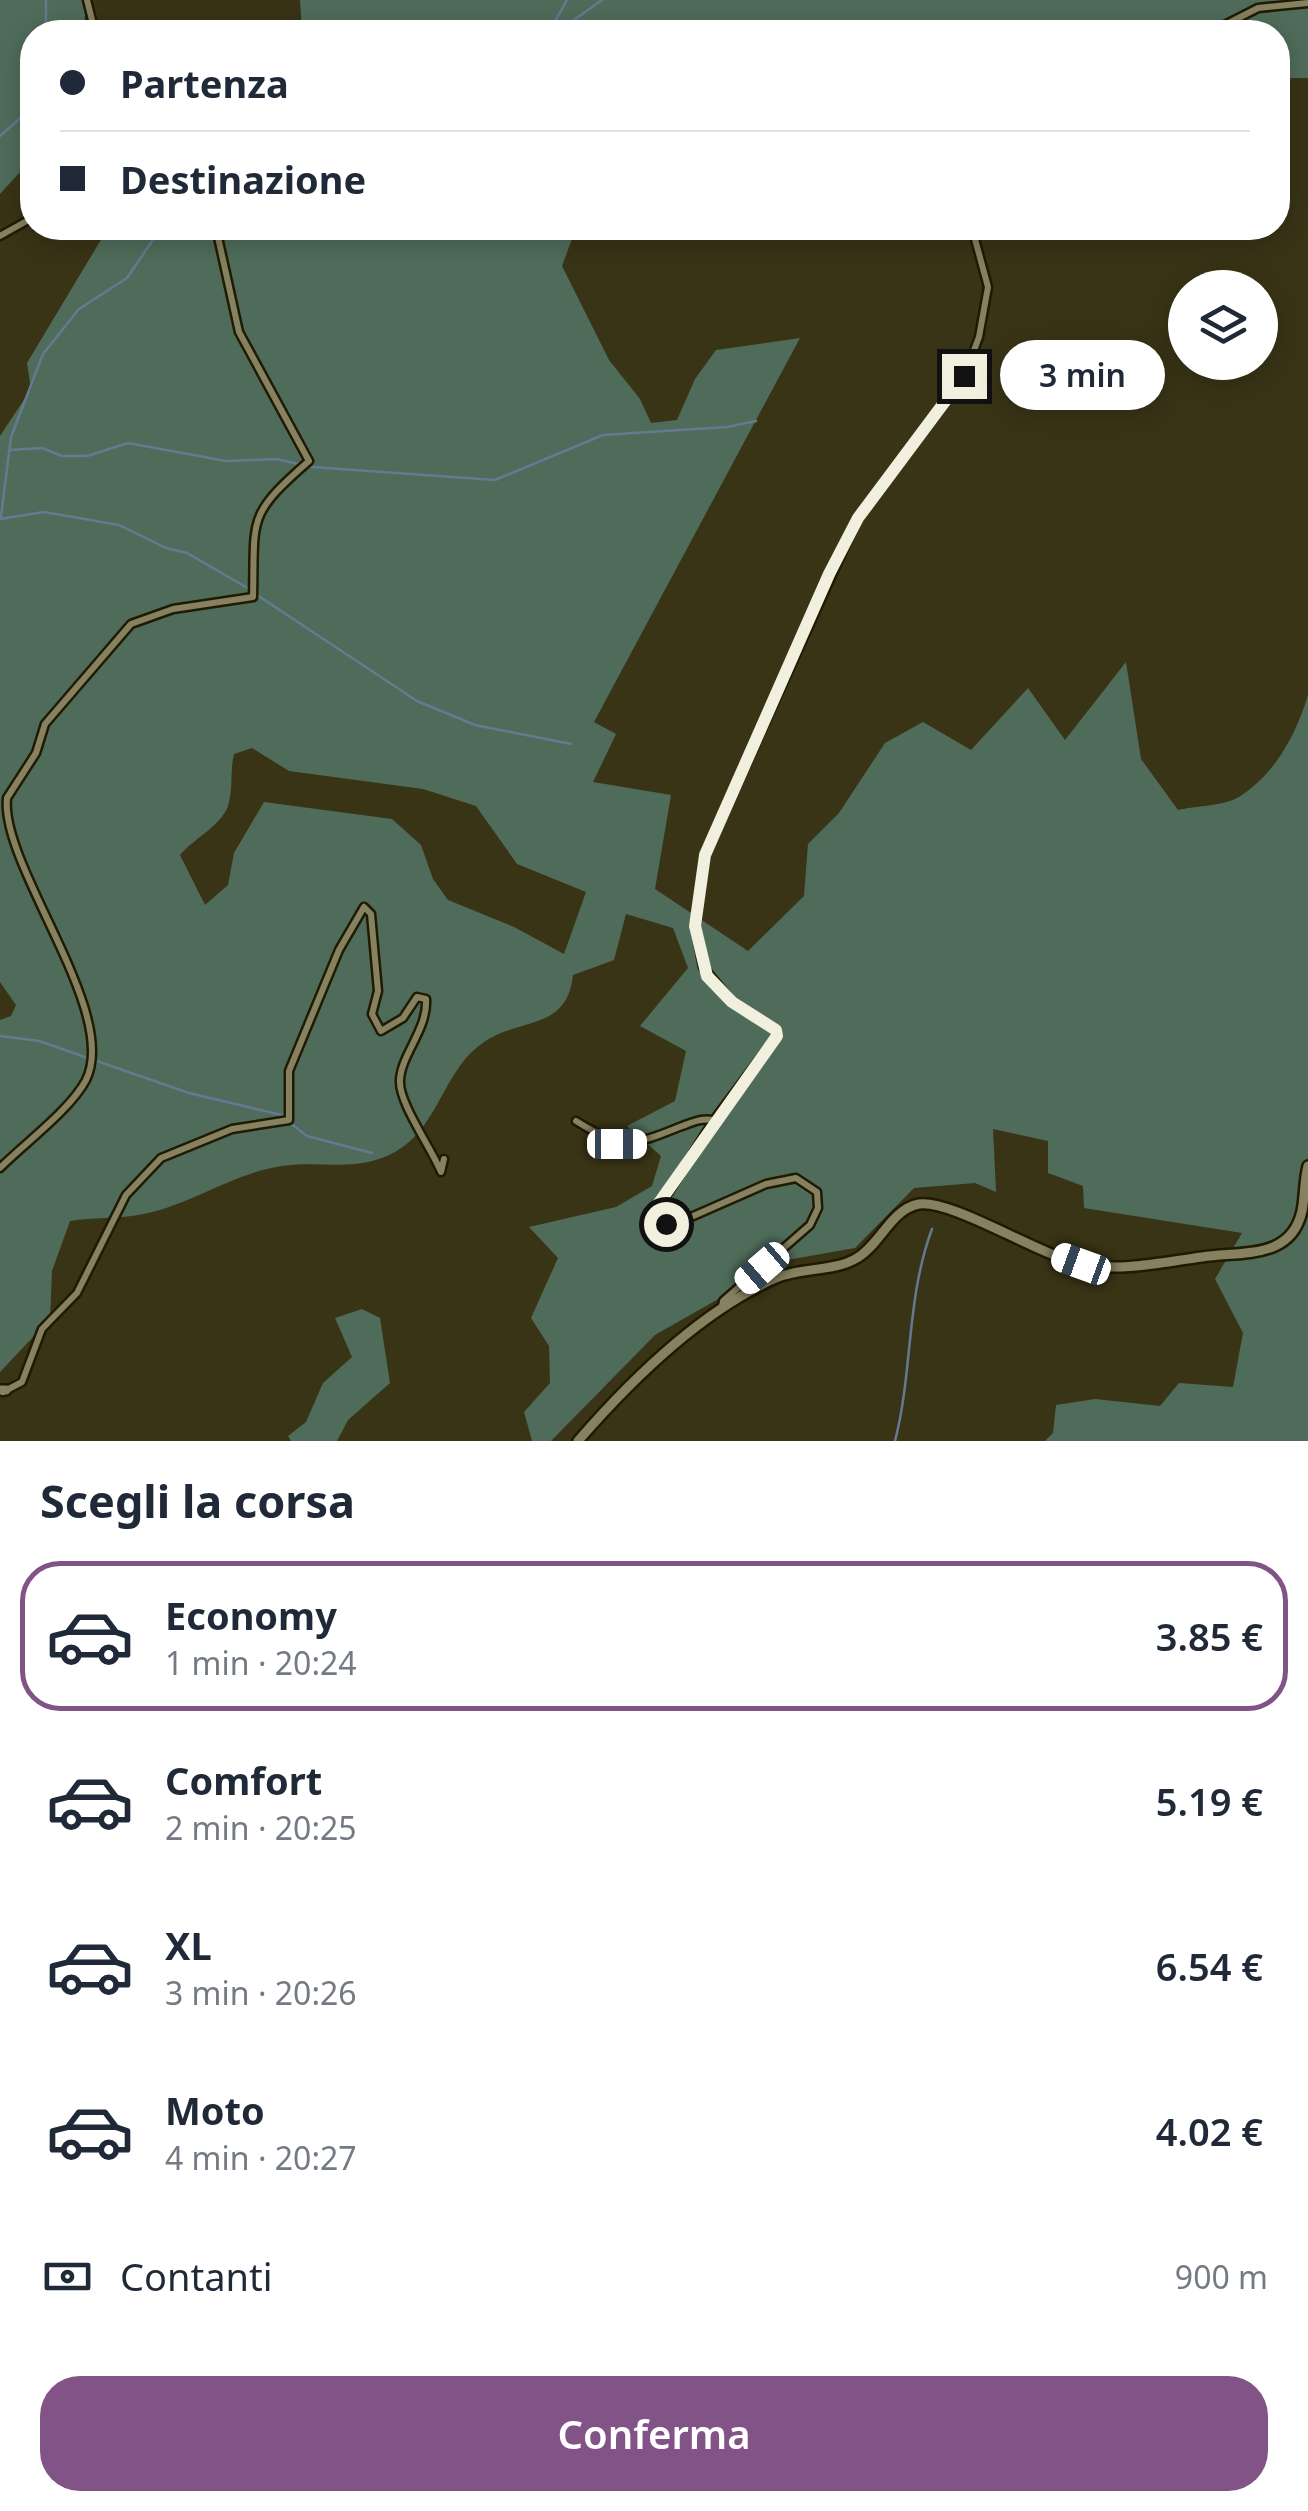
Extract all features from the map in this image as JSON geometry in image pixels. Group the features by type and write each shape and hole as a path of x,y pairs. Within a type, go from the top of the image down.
{"main road":[{"path":"578,1441 628,1384 721,1312 777,1277 855,1260 907,1208 923,1203 945,1206 1011,1239 1081,1264 1125,1268 1270,1250 1292,1237 1302,1210 1308,1166"}],"street":[{"path":"1234,20 1258,8 1308,3"},
{"path":"0,1168 76,1093 90,1066 86,1018 31,903 11,848 4,806 7,798 36,752 46,724 132,624 173,609 253,597 252,531 262,507 309,461 240,332 219,240"},
{"path":"721,1312 724,1301 810,1224 818,1202 817,1192 796,1178 766,1184 690,1216 653,1224 654,1210 777,1036 776,1030 732,1002 707,976 695,926 705,855 829,574 858,518 964,376 979,337 988,287 975,240"},
{"path":"2,1391 22,1382 42,1330 77,1293 126,1195 161,1158 232,1129 289,1120 289,1071 339,950 364,907 371,914 378,991 372,1014 381,1032 403,1018 417,996 426,998 416,1042 400,1079 404,1098 441,1172 444,1159"},
{"path":"576,1121 617,1144 642,1144 694,1122 714,1120"}],"green space":[{"path":"0,0 87,0 84,20 20,20 20,172 0,194"},
{"path":"300,0 1308,0 1308,78 1290,78 1290,20 301,20"},
{"path":"101,240 572,240 562,266 609,360 640,399 651,423 677,420 695,379 716,350 800,338 594,722 616,734 593,782 671,795 655,889 748,951 804,896 808,844 839,813 885,743 923,722 971,750 1028,688 1065,740 1126,662 1141,759 1178,810 1226,802 1252,788 1282,752 1308,695 1308,1441 1045,1441 1053,1433 1056,1405 1095,1399 1160,1406 1179,1383 1233,1387 1243,1333 1215,1279 1242,1233 1084,1208 1083,1186 1048,1173 1048,1141 993,1129 996,1192 975,1183 914,1188 855,1248 787,1260 655,1335 551,1441 532,1441 524,1412 550,1383 549,1346 531,1318 558,1258 529,1227 616,1207 652,1186 661,1156 627,1126 675,1101 686,1051 640,1026 688,968 673,928 626,914 614,960 573,975 562,1006 552,1014 498,1034 470,1053 422,1128 395,1152 353,1164 282,1166 245,1175 156,1211 70,1221 52,1271 50,1319 0,1372 0,1020 11,1016 16,1005 0,982 0,436 31,389 27,363","holes":["252,748 289,771 423,789 476,806 517,864 586,892 564,954 514,927 448,900 433,879 421,845 392,819 264,802 234,853 228,885 205,905 180,855 226,810 234,754"]},
{"path":"362,1309 380,1318 390,1383 348,1420 337,1441 291,1441 288,1436 306,1422 323,1383 352,1357 335,1318"}],"waterway":[{"path":"46,0 46,20"},
{"path":"556,20 567,0"},
{"path":"574,20 602,0"},
{"path":"0,136 20,118"},
{"path":"1,517 11,437 43,354 79,309 127,278 153,240"},
{"path":"10,450 42,448 62,456 87,456 128,443 226,461 276,459 312,467 495,480 603,435 727,427 756,421"},
{"path":"0,519 44,512 119,525 166,548 187,553 251,590"},
{"path":"257,595 417,701 475,725 571,744"},
{"path":"0,1036 39,1041 189,1093 286,1116"},
{"path":"290,1123 307,1136 372,1153"},
{"path":"895,1441 918,1282 932,1229"}],"route":[{"path":"666,1224 653,1224 651,1215 743,1078 777,1036 776,1030 732,1002 707,976 695,926 705,855 734,785 753,752 784,673 858,518 964,376"}]}
